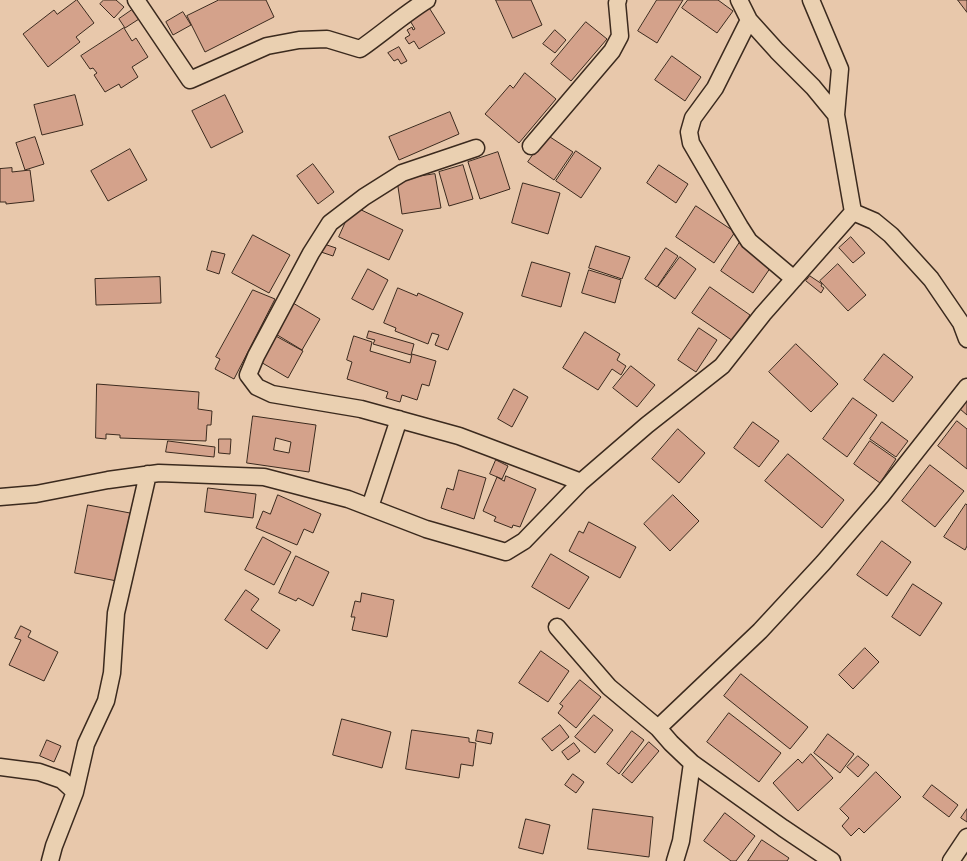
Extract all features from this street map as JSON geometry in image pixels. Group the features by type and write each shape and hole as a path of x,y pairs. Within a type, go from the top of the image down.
{"street":[{"path":"136,0 190,80 267,46 299,40 327,39 360,49 408,12 427,0"},
{"path":"531,146 612,51 620,36 616,4 618,0"},
{"path":"739,0 749,20 813,87 836,115"},
{"path":"811,0 840,70 836,115 853,212"},
{"path":"749,20 715,88 693,118 689,132 692,143 740,228 749,240 794,279"},
{"path":"476,148 402,173 364,197 330,223 311,253 256,356 248,375 256,387 272,394 360,410 399,419 459,436 581,482"},
{"path":"0,497 36,494 108,480 159,473 264,477 348,499 426,529 506,552 524,541 581,482 647,425 722,366 763,314 853,212"},
{"path":"853,212 874,221 891,235 931,279 961,323 967,339"},
{"path":"658,728 760,631 812,574 881,496 967,387"},
{"path":"370,507 399,419"},
{"path":"50,861 54,846 75,792 86,744 106,701 112,673 116,613 148,474"},
{"path":"557,627 609,687 658,728 692,763 832,861"},
{"path":"675,861 680,840 692,763"},
{"path":"0,767 39,772 62,780 75,792"},
{"path":"951,861 967,837"}],"building":[{"path":"77,0 94,23 76,37 80,42 48,67 23,34 54,10 57,14"},
{"path":"104,0 116,0 124,7 114,18 100,4"},
{"path":"219,0 266,0 274,17 205,52 187,16"},
{"path":"496,0 531,0 542,25 513,38"},
{"path":"657,0 683,0 657,43 638,31"},
{"path":"688,0 718,0 733,11 717,33 682,8"},
{"path":"958,0 967,0 967,12"},
{"path":"428,6 445,33 419,49 414,41 409,44 405,38 410,35 407,30 412,27 413,30 415,29 409,19"},
{"path":"132,10 139,19 125,28 119,19"},
{"path":"183,12 191,25 173,35 166,22"},
{"path":"586,22 607,39 571,81 551,64"},
{"path":"124,28 132,41 136,38 148,57 132,67 138,77 121,88 119,84 105,92 94,75 97,73 93,68 90,69 81,56"},
{"path":"555,30 566,40 555,53 543,44"},
{"path":"399,47 407,61 401,64 398,59 394,61 388,53"},
{"path":"672,56 701,77 685,101 655,80"},
{"path":"525,73 556,99 519,143 485,114 510,85 513,88"},
{"path":"75,95 83,125 42,135 34,105"},
{"path":"225,95 243,132 211,148 192,111"},
{"path":"450,112 459,134 399,160 389,137"},
{"path":"547,135 573,152 554,180 528,162"},
{"path":"35,137 44,164 25,170 16,143"},
{"path":"130,149 147,180 108,201 91,171"},
{"path":"576,151 601,168 581,198 556,181"},
{"path":"498,152 510,189 480,199 468,162"},
{"path":"313,164 334,192 318,204 297,176"},
{"path":"463,165 473,199 449,206 439,172"},
{"path":"659,165 688,184 676,203 647,183"},
{"path":"12,168 12,172 30,170 34,201 6,204 6,202 0,202 0,169"},
{"path":"435,174 441,208 402,214 397,180"},
{"path":"523,183 560,193 548,234 512,223"},
{"path":"353,206 403,230 389,260 339,237"},
{"path":"696,206 735,232 714,263 676,237"},
{"path":"253,235 290,255 269,293 232,273"},
{"path":"851,237 865,253 853,263 839,248"},
{"path":"740,242 773,264 753,293 721,271"},
{"path":"324,244 336,248 333,256 321,252"},
{"path":"596,246 630,257 622,279 589,268"},
{"path":"666,248 678,256 657,287 645,279"},
{"path":"212,251 225,254 219,274 207,270"},
{"path":"680,257 696,269 675,299 658,287"},
{"path":"532,262 570,273 561,307 522,296"},
{"path":"838,264 866,295 848,311 820,281"},
{"path":"368,269 388,280 373,310 352,299"},
{"path":"589,270 621,280 615,303 582,293"},
{"path":"810,276 822,284 821,286 824,288 821,293 806,281"},
{"path":"160,277 161,303 96,305 95,279"},
{"path":"710,287 750,315 733,341 692,313"},
{"path":"398,288 417,296 418,293 463,313 448,350 435,345 439,335 432,333 428,344 395,331 396,328 384,323"},
{"path":"253,290 275,299 234,379 215,369 220,359 216,357"},
{"path":"293,303 320,319 302,350 274,333"},
{"path":"699,328 717,340 696,372 678,360"},
{"path":"369,331 414,344 411,355 373,344 375,340 367,338"},
{"path":"585,332 620,354 617,360 626,366 621,375 612,369 598,390 563,368"},
{"path":"274,335 303,351 288,378 259,361"},
{"path":"354,336 372,342 370,351 410,363 412,354 436,361 429,386 422,384 417,400 402,395 400,402 386,398 388,392 347,379 352,362 347,360"},
{"path":"796,344 838,384 811,412 769,372"},
{"path":"884,354 913,377 893,402 864,380"},
{"path":"631,366 655,385 637,407 613,388"},
{"path":"97,384 199,392 198,409 212,411 211,425 207,425 206,441 120,438 120,435 106,434 106,439 96,438"},
{"path":"514,389 528,397 512,427 498,419"},
{"path":"853,398 877,415 847,457 823,439"},
{"path":"967,400 967,415 960,409"},
{"path":"253,416 316,425 309,472 247,463","holes":["276,438 291,442 289,453 274,450"]},
{"path":"957,421 967,429 967,469 938,446"},
{"path":"753,422 779,441 759,467 734,448"},
{"path":"882,422 908,441 896,457 870,439"},
{"path":"678,429 705,453 679,483 652,459"},
{"path":"219,439 231,439 230,454 219,453"},
{"path":"168,441 215,447 214,457 166,452"},
{"path":"870,441 896,459 880,483 854,464"},
{"path":"788,454 844,500 822,528 765,481"},
{"path":"496,460 508,466 502,479 490,474"},
{"path":"930,465 964,491 935,527 902,501"},
{"path":"459,470 486,478 474,519 441,508 447,488 453,490"},
{"path":"506,476 536,489 520,527 513,525 512,528 494,521 496,517 483,511 497,477 504,481"},
{"path":"208,488 256,494 253,518 205,512"},
{"path":"278,495 321,514 313,533 304,529 297,545 256,528 263,511 270,514"},
{"path":"673,495 699,521 670,551 644,524"},
{"path":"966,504 967,546 965,550 944,537"},
{"path":"88,505 130,513 117,581 75,573"},
{"path":"589,522 636,547 620,578 569,551 579,531 583,533"},
{"path":"263,537 291,552 274,585 245,570"},
{"path":"882,541 911,562 887,596 857,575"},
{"path":"551,554 589,577 569,609 532,587"},
{"path":"296,556 329,572 313,606 298,598 296,601 279,593"},
{"path":"913,584 942,603 920,636 892,617"},
{"path":"246,590 259,599 251,610 280,630 267,649 225,620"},
{"path":"362,593 394,600 387,637 352,630 355,617 351,617 355,601 360,602"},
{"path":"21,626 31,631 28,637 58,652 44,681 9,665 21,640 15,638"},
{"path":"865,648 879,662 853,689 839,675"},
{"path":"541,651 569,671 548,702 519,683"},
{"path":"741,674 808,727 790,749 724,696"},
{"path":"580,680 601,697 576,728 558,713 563,706 560,704"},
{"path":"729,713 781,753 759,782 707,742"},
{"path":"594,715 613,730 595,753 575,737"},
{"path":"342,719 391,732 382,768 333,755"},
{"path":"560,725 569,737 552,751 542,739"},
{"path":"412,730 469,738 469,742 476,743 473,766 461,764 459,778 406,769"},
{"path":"478,730 493,733 491,744 476,741"},
{"path":"632,731 644,740 619,774 607,764"},
{"path":"828,734 854,754 840,773 814,753"},
{"path":"47,740 61,746 54,762 40,756"},
{"path":"649,742 659,751 632,783 622,775"},
{"path":"574,743 580,751 568,760 562,752"},
{"path":"811,754 833,778 798,811 773,783 798,759 802,763"},
{"path":"858,756 869,765 858,777 847,767"},
{"path":"876,772 901,797 864,833 859,828 851,836 842,826 849,818 840,809"},
{"path":"573,774 584,782 576,793 565,785"},
{"path":"932,785 958,805 949,817 923,797"},
{"path":"593,809 653,817 649,857 588,849"},
{"path":"967,809 967,822 961,818"},
{"path":"725,813 755,836 736,861 731,861 704,841"},
{"path":"526,819 550,825 543,854 519,848"},
{"path":"762,840 789,858 787,861 748,861"}]}
